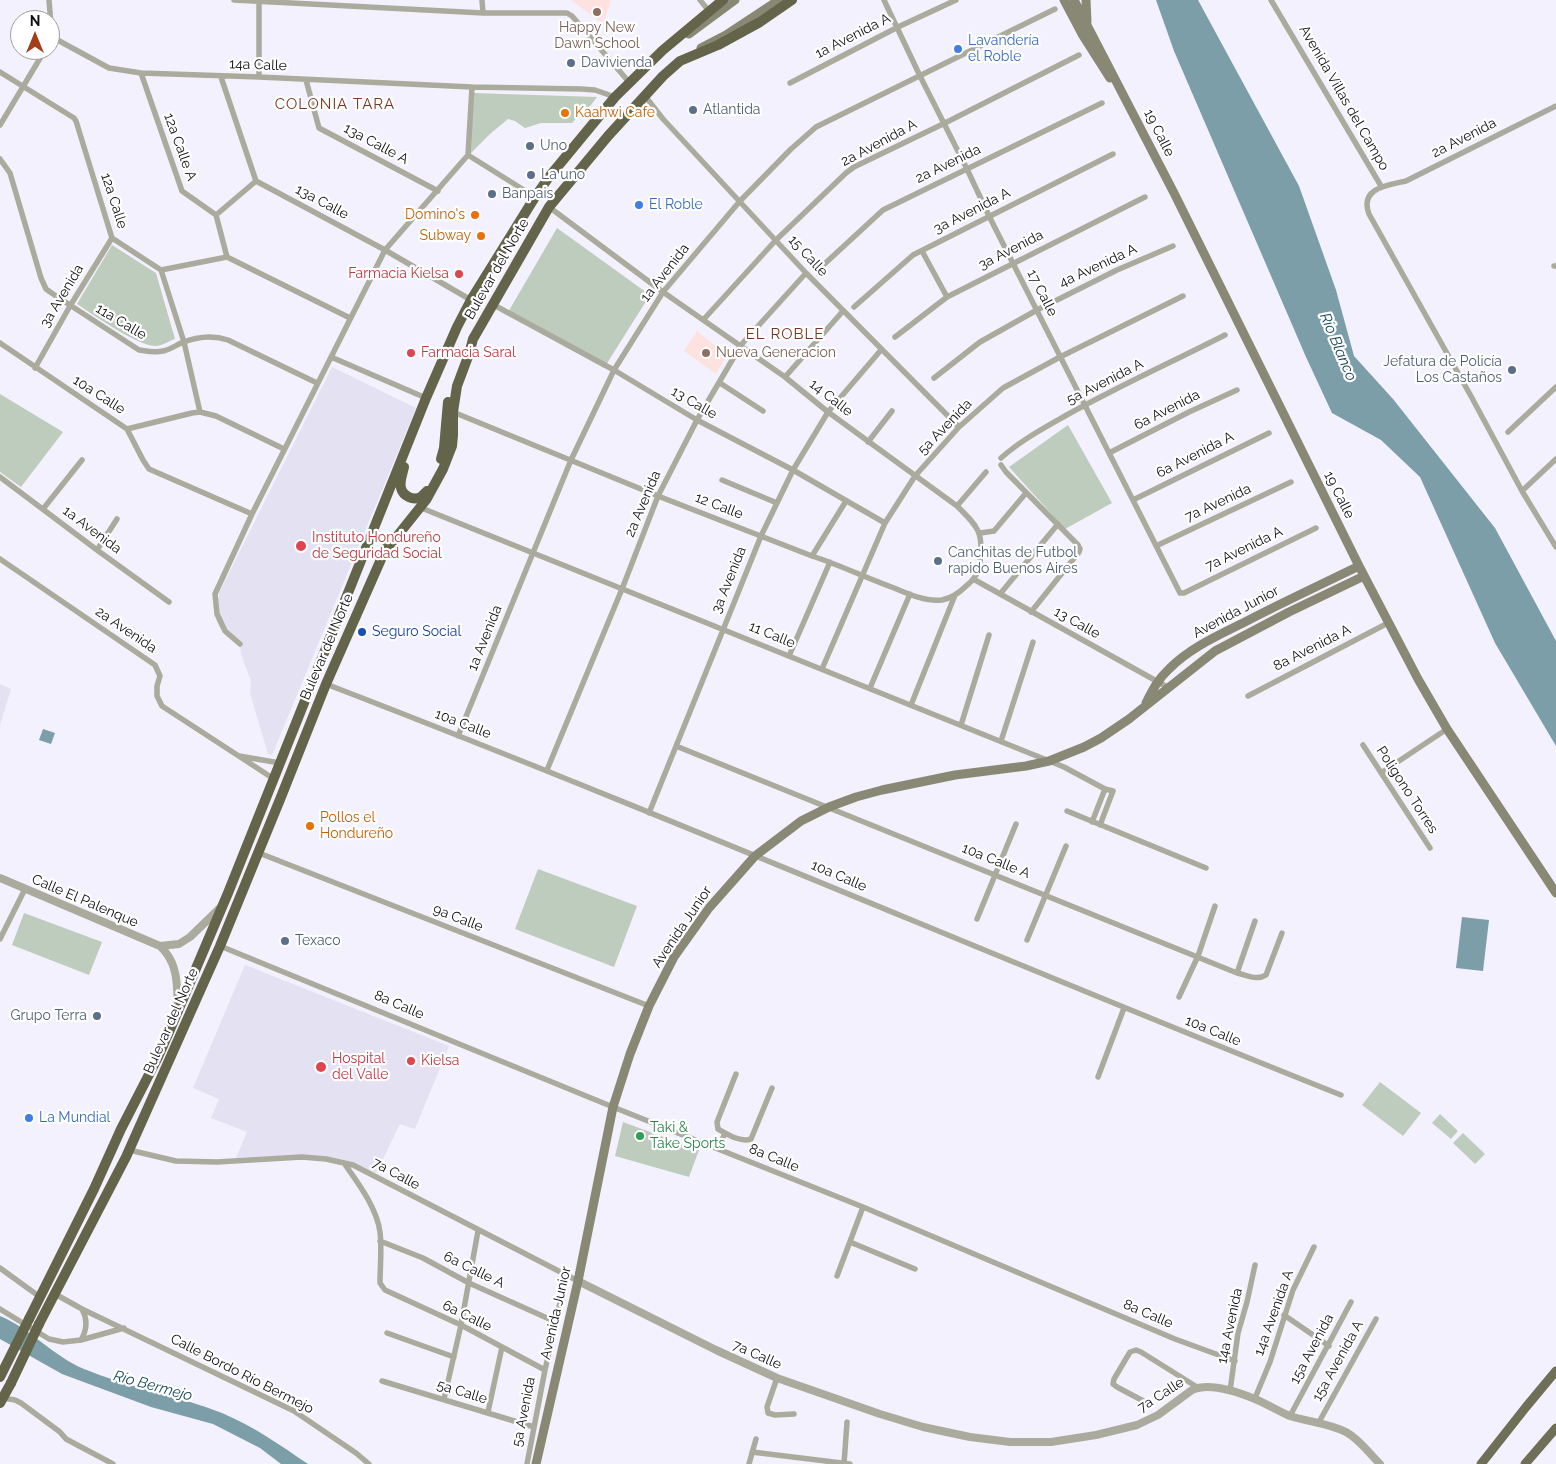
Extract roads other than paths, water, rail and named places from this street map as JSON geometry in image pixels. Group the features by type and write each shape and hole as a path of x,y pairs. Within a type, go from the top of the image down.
{"highway":[{"name":"Bulevar del Norte","path":"0,1377 94,1189 121,1128 158,1057 224,903 426,398 471,300 535,197 614,97 663,50 723,0"},
{"name":"Bulevar del Norte","path":"1,1400 129,1150 220,946 326,684 386,548 426,500 448,459 453,435 453,412 457,386 469,354 472,339 549,207 608,136 645,96 680,61 724,42 760,22 792,0"},
{"path":"472,339 463,354 450,391 442,457 422,497 411,498 401,490 400,484 407,455 459,329 553,173"}],"main road":[{"path":"663,50 735,0"},
{"path":"680,61 726,35 779,0"},
{"name":"19 Calle","path":"1064,0 1100,64 1124,95"},
{"name":"19 Calle","path":"1074,0 1124,95 1364,576 1418,680 1446,728 1556,892"},
{"path":"1086,0 1087,25"},
{"name":"Avenida Junior","path":"1144,706 1158,681 1170,668 1209,640 1359,566"},
{"name":"Avenida Junior","path":"536,1464 578,1281 612,1107 630,1054 648,1006 674,958 708,908 755,856 801,821 856,796 955,775 1026,766 1049,761 1076,750 1101,738 1130,718 1215,651 1287,613 1364,576"},
{"path":"1481,1464 1556,1371"},
{"path":"1525,1464 1556,1428"}],"street":[{"path":"234,0 483,13 566,14 572,16 630,82"},
{"path":"482,0 483,13"},
{"path":"700,0 709,11"},
{"name":"17 Calle","path":"884,0 1060,357 1180,593 1184,593"},
{"name":"1a Avenida A","path":"790,83 898,27 956,0"},
{"name":"Avenida Villas del Campo","path":"1271,0 1381,186 1368,198 1366,206 1369,214 1522,491 1554,539 1556,547"},
{"path":"259,2 259,77"},
{"name":"1a Avenida","path":"458,736 571,460 614,370 663,292 740,201 791,149 816,127 1055,9"},
{"name":"14a Calle","path":"60,44 109,68 141,73 472,88 581,89 594,90 614,97"},
{"name":"2a Avenida A","path":"704,319 776,240 854,167 1078,55"},
{"path":"0,125 39,60"},
{"name":"12a Calle","path":"0,72 74,118 112,238 161,270"},
{"name":"12a Calle A","path":"141,73 182,191 216,215"},
{"path":"221,76 256,181 216,215 227,257"},
{"name":"13a Calle A","path":"306,80 319,128 438,190"},
{"path":"240,644 225,631 217,614 215,594 284,449 385,250 468,155 472,88"},
{"name":"15 Calle","path":"645,96 663,119 806,273 959,427"},
{"name":"2a Avenida","path":"819,269 883,210 1102,103"},
{"name":"2a Avenida","path":"1381,186 1406,181 1556,106"},
{"name":"3a Avenida A","path":"854,308 913,255 1113,154"},
{"path":"468,155 535,197"},
{"name":"11a Calle","path":"0,159 10,173 41,278 46,289 70,306 139,350 150,352 164,351 184,342 217,337 228,340 317,383"},
{"name":"13a Calle","path":"256,181 385,250 471,300"},
{"name":"3a Avenida","path":"895,337 934,305 947,297 1145,197"},
{"name":"14 Calle","path":"549,207 663,292 785,377 828,412 957,506 973,522 980,533"},
{"name":"3a Avenida","path":"35,368 112,238"},
{"name":"4a Avenida A","path":"934,378 980,342 1037,310 1117,270 1173,246"},
{"path":"922,251 947,297"},
{"path":"200,412 184,342 161,270 227,257 350,318"},
{"name":"2a Avenida","path":"547,770 622,589 658,496 697,420 741,346 806,273"},
{"name":"5a Avenida","path":"822,669 885,522 915,476 959,427 1003,388 1060,357 1183,296"},
{"name":"13 Calle","path":"492,304 614,370 697,420 793,470 885,522"},
{"path":"785,377 843,310"},
{"name":"5a Avenida A","path":"1001,458 1031,435 1085,405 1225,335"},
{"name":"10a Calle","path":"0,343 127,429 142,460 149,469 252,514"},
{"name":"3a Avenida","path":"649,813 761,536 793,470 828,412 881,350"},
{"path":"331,357 426,398"},
{"path":"720,383 763,411"},
{"path":"1508,432 1556,387"},
{"name":"6a Avenida","path":"1109,453 1237,390"},
{"path":"868,442 892,411"},
{"path":"127,429 200,412 216,416 284,449"},
{"name":"12 Calle","path":"453,412 658,496 910,594 930,600 942,600 955,595 974,580"},
{"name":"6a Avenida A","path":"1133,500 1269,433"},
{"path":"1522,491 1556,459"},
{"path":"43,509 82,460"},
{"path":"1001,465 1080,549 1031,612"},
{"path":"957,506 986,472"},
{"name":"1a Avenida","path":"0,477 169,602"},
{"path":"722,480 777,503"},
{"name":"7a Avenida","path":"1156,546 1291,482"},
{"path":"974,580 979,569 981,557 980,533 994,531 1026,493"},
{"path":"812,556 846,501"},
{"name":"11 Calle","path":"419,507 1049,761 1104,789 1113,791 1100,825"},
{"path":"97,550 117,519"},
{"path":"1000,594 1058,524"},
{"name":"7a Avenida A","path":"1184,593 1316,528"},
{"name":"2a Avenida","path":"0,559 155,665 160,676 157,696 162,706 234,755 274,779"},
{"path":"789,656 830,562"},
{"name":"13 Calle","path":"974,580 1168,688"},
{"path":"870,688 910,594"},
{"path":"911,705 955,595"},
{"name":"8a Avenida A","path":"1248,696 1388,623"},
{"path":"961,725 989,635"},
{"path":"1001,741 1033,642"},
{"name":"10a Calle","path":"326,684 547,770 1124,1008 1341,1095"},
{"path":"1381,772 1446,728"},
{"name":"Poligono Torres","path":"1363,745 1430,848"},
{"name":"10a Calle A","path":"676,746 1046,894 1237,973 1256,978 1266,975 1282,933"},
{"name":"2a Avenida","path":"234,755 280,763"},
{"path":"1092,822 1104,789"},
{"path":"1066,811 1206,868"},
{"path":"977,919 1016,824"},
{"path":"1027,940 1066,846"},
{"name":"9a Calle","path":"259,853 648,1006"},
{"name":"Calle El Palenque","path":"0,878 160,946"},
{"path":"0,938 25,889"},
{"path":"160,946 179,944 190,938 224,903"},
{"path":"1179,997 1198,956 1214,906"},
{"path":"1237,973 1255,921"},
{"path":"160,946 170,959 174,969 178,1010"},
{"name":"8a Calle","path":"220,946 612,1107 863,1207 1175,1339 1235,1361"},
{"path":"1098,1077 1124,1008"},
{"path":"736,1074 717,1122 718,1129 740,1140 746,1141 751,1139 772,1088"},
{"path":"718,1149 725,1133"},
{"name":"7a Calle","path":"129,1150 176,1161 217,1162 302,1157 326,1159 353,1165 566,1276 716,1350 777,1378 914,1424 970,1437 1010,1442 1051,1442 1096,1435 1137,1425 1158,1415 1197,1387 1209,1386 1254,1398 1290,1416 1321,1419 1351,1435 1380,1464"},
{"path":"344,1163 362,1189 376,1215 380,1240"},
{"path":"837,1276 863,1207"},
{"path":"444,1399 478,1231"},
{"name":"6a Calle A","path":"380,1240 556,1322"},
{"name":"6a Calle","path":"380,1240 380,1283 385,1290 460,1325 545,1370"},
{"path":"850,1242 915,1269"},
{"name":"14a Avenida A","path":"1254,1398 1270,1362 1293,1290 1314,1247"},
{"name":"14a Avenida","path":"1230,1391 1238,1333 1255,1265"},
{"path":"0,1268 40,1297"},
{"name":"5a Avenida","path":"527,1464 566,1276"},
{"name":"Calle Bordo Río Bermejo","path":"55,1294 82,1309 294,1411 370,1464"},
{"name":"15a Avenida","path":"1290,1416 1351,1302"},
{"path":"0,1309 49,1339 63,1342 81,1340 124,1328"},
{"path":"81,1340 87,1324 82,1309"},
{"path":"1284,1315 1329,1346"},
{"name":"15a Avenida A","path":"1321,1419 1376,1319"},
{"path":"387,1333 454,1357"},
{"path":"488,1412 502,1347"},
{"path":"1149,1404 1113,1384 1130,1352 1136,1350 1141,1352 1197,1387"},
{"path":"777,1378 767,1407 768,1414 794,1414"},
{"name":"5a Calle","path":"382,1381 488,1412 534,1428"},
{"path":"1,1400 15,1400 21,1403 60,1432 66,1439 113,1464"},
{"path":"844,1464 847,1422"},
{"path":"748,1464 756,1439"},
{"path":"752,1452 850,1464"}],"water":[{"name":"Río Blanco","path":"1156,0 1198,0 1299,186 1336,290 1354,356 1393,399 1495,528 1556,641 1556,746 1495,643 1420,477 1381,440 1332,413 1174,51"},
{"path":"43,729 55,733 51,744 39,740"},
{"path":"1462,917 1489,920 1483,971 1456,968"},
{"path":"0,1316 22,1328 73,1364 101,1376 188,1401 222,1413 277,1443 308,1464 281,1464 260,1448 213,1424 151,1407 62,1374 0,1339"}],"place":[{"name":"Happy New Dawn School","path":"597,12"},
{"name":"Lavandería el Roble","path":"958,49"},
{"name":"Davivienda","path":"571,63"},
{"name":"Atlantida","path":"693,110"},
{"name":"Kaahwi Cafe","path":"565,113"},
{"name":"Uno","path":"530,146"},
{"name":"La uno","path":"531,175"},
{"name":"Banpais","path":"492,194"},
{"name":"El Roble","path":"639,205"},
{"name":"Domino's","path":"475,215"},
{"name":"Subway","path":"481,236"},
{"name":"Farmacia Kielsa","path":"459,274"},
{"name":"Farmacia Saral","path":"411,353"},
{"name":"Nueva Generacion","path":"706,353"},
{"name":"Jefatura de Policía Los Castaños","path":"1512,370"},
{"name":"Instituto Hondureño de Seguridad Social","path":"301,546"},
{"name":"Canchitas de Futbol rapido Buenos Aires","path":"938,561"},
{"name":"Seguro Social","path":"362,632"},
{"name":"Pollos el Hondureño","path":"310,826"},
{"name":"Texaco","path":"285,941"},
{"name":"Grupo Terra","path":"97,1016"},
{"name":"Kielsa","path":"411,1061"},
{"name":"Hospital del Valle","path":"321,1067"},
{"name":"La Mundial","path":"29,1118"},
{"name":"Taki & Take Sports","path":"640,1136"}],"district":[{"name":"COLONIA TARA","path":"335,104"},
{"name":"EL ROBLE","path":"785,334"}],"water label":[{"name":"Río Bermejo","path":"153,1386"}]}
